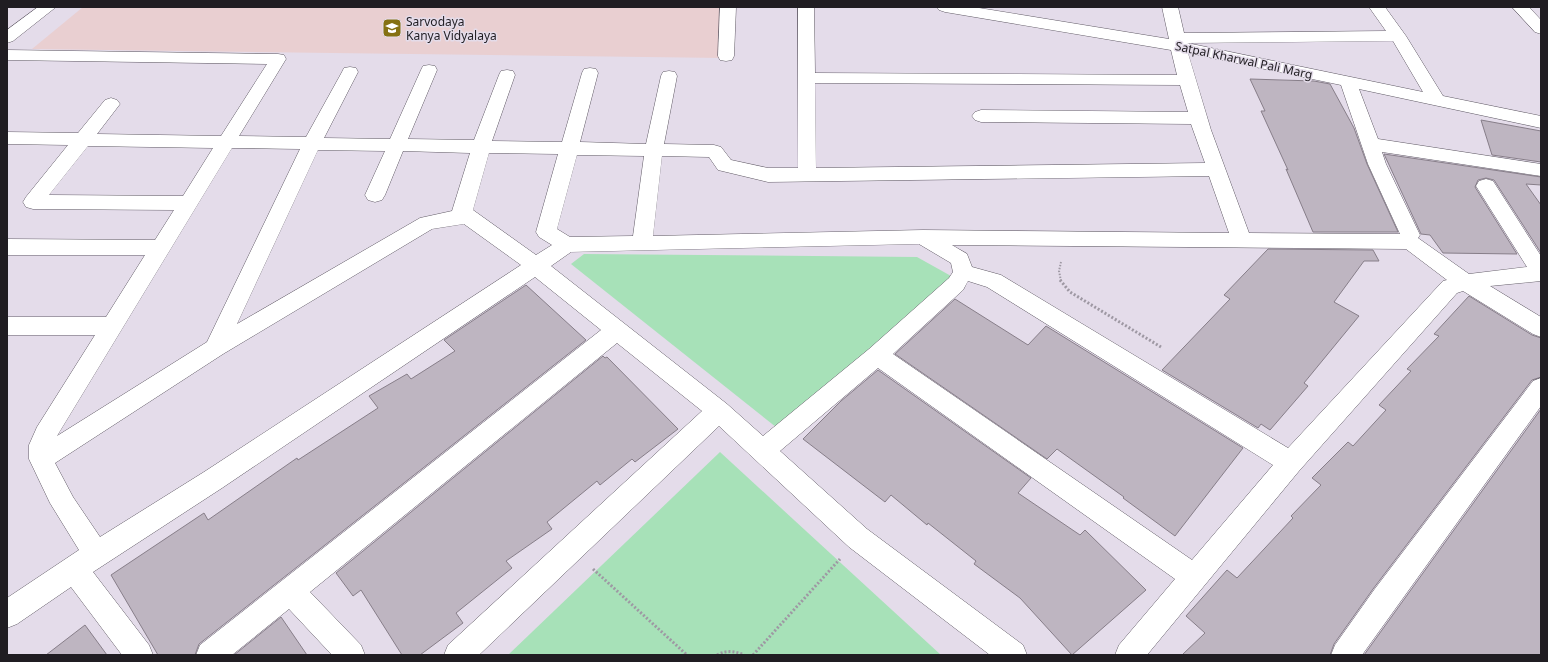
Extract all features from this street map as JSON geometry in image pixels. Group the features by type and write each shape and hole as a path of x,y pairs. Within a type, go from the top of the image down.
{"street":[{"path":"7,38 48,7"},
{"path":"726,56 728,7"},
{"path":"806,7 807,175"},
{"name":"Satpal Kharwal Pali Marg","path":"945,7 1178,42 1348,82 1541,122"},
{"path":"1170,7 1198,118 1242,240"},
{"path":"1377,7 1398,36 1437,100"},
{"path":"1520,7 1541,29"},
{"path":"1178,42 1398,36"},
{"path":"7,55 278,59 45,434 40,450 41,459 61,500 96,554"},
{"path":"375,195 429,70"},
{"path":"215,348 311,145 350,72"},
{"path":"567,245 546,232 590,73"},
{"path":"507,75 481,147 462,212 535,266 719,411 858,538 1013,655"},
{"path":"642,244 654,150 669,76"},
{"path":"807,78 1188,80"},
{"path":"7,614 96,554 213,480 567,245 923,237 1405,242 1410,235 1377,164 1348,82"},
{"path":"111,104 33,202 189,203"},
{"path":"981,116 1198,118"},
{"path":"7,138 311,145 714,151 725,165 768,175 1216,169"},
{"path":"1371,144 1534,168 1541,187"},
{"path":"1129,655 1290,463 1450,287 1464,281 1541,273 1486,186"},
{"path":"41,459 215,348 427,223 467,216"},
{"path":"762,451 877,355 956,284 963,272 960,259 923,237"},
{"path":"1407,240 1464,281 1541,328"},
{"path":"7,247 161,248"},
{"path":"963,272 994,281 1290,463"},
{"path":"7,326 112,326"},
{"path":"210,655 617,330"},
{"path":"877,355 1194,576"},
{"path":"1345,655 1468,485 1541,388"},
{"path":"458,655 719,411"},
{"path":"74,569 139,655"},
{"path":"290,591 351,655"}],"path":[{"path":"1062,258 1058,270 1061,285 1070,292 1161,347"},
{"path":"753,655 858,538"},
{"path":"572,549 687,655"},
{"path":"717,655 720,653 734,651 744,655"}],"shaded area":[{"name":"Sarvodaya Kanya Vidyalaya","path":"83,7 727,7 723,58 32,49"}],"green space":[{"path":"584,254 917,257 960,281 781,431 571,264"},
{"path":"720,452 941,655 508,655"}],"building":[{"path":"1250,79 1314,81 1330,84 1354,128 1367,164 1398,232 1313,232 1286,169 1288,170 1261,111 1265,111"},
{"path":"1481,120 1541,131 1541,162 1492,155"},
{"path":"1384,154 1541,177 1541,185 1526,184 1541,205 1541,253 1494,180 1486,178 1478,180 1475,187 1517,254 1443,253 1430,235 1421,234"},
{"path":"1268,249 1373,250 1379,261 1364,261 1334,302 1359,316 1304,383 1308,386 1270,430 1261,424 1258,428 1162,370 1230,299 1224,295"},
{"path":"526,285 586,340 199,644 195,655 158,655 111,575 204,513 208,520 297,458 298,460 378,408 369,396 407,374 411,379 455,351 444,340"},
{"path":"1469,296 1532,335 1541,338 1541,377 1532,380 1373,589 1334,644 1330,655 1182,655 1205,633 1186,616 1227,570 1237,578 1293,518 1291,516 1321,485 1312,478 1348,442 1353,446 1386,410 1379,405 1411,371 1407,369 1439,336 1434,334"},
{"path":"955,299 1028,345 1046,326 1243,448 1175,536 1057,449 1047,459 895,354"},
{"path":"603,356 605,358 607,357 678,429 635,462 632,459 600,485 597,481 547,522 552,529 506,561 512,568 456,613 463,623 420,655 402,655 361,590 353,596 336,573"},
{"path":"878,370 1031,478 1018,493 1080,535 1085,530 1146,590 1072,655 1020,598 974,564 976,561 928,523 927,525 891,495 885,502 803,439 841,401"},
{"path":"1541,409 1541,655 1364,655"},
{"path":"281,617 307,655 234,655"},
{"path":"85,625 107,655 46,655"}],"place":[{"name":"Sarvodaya Kanya Vidyalaya","path":"392,28"}]}
